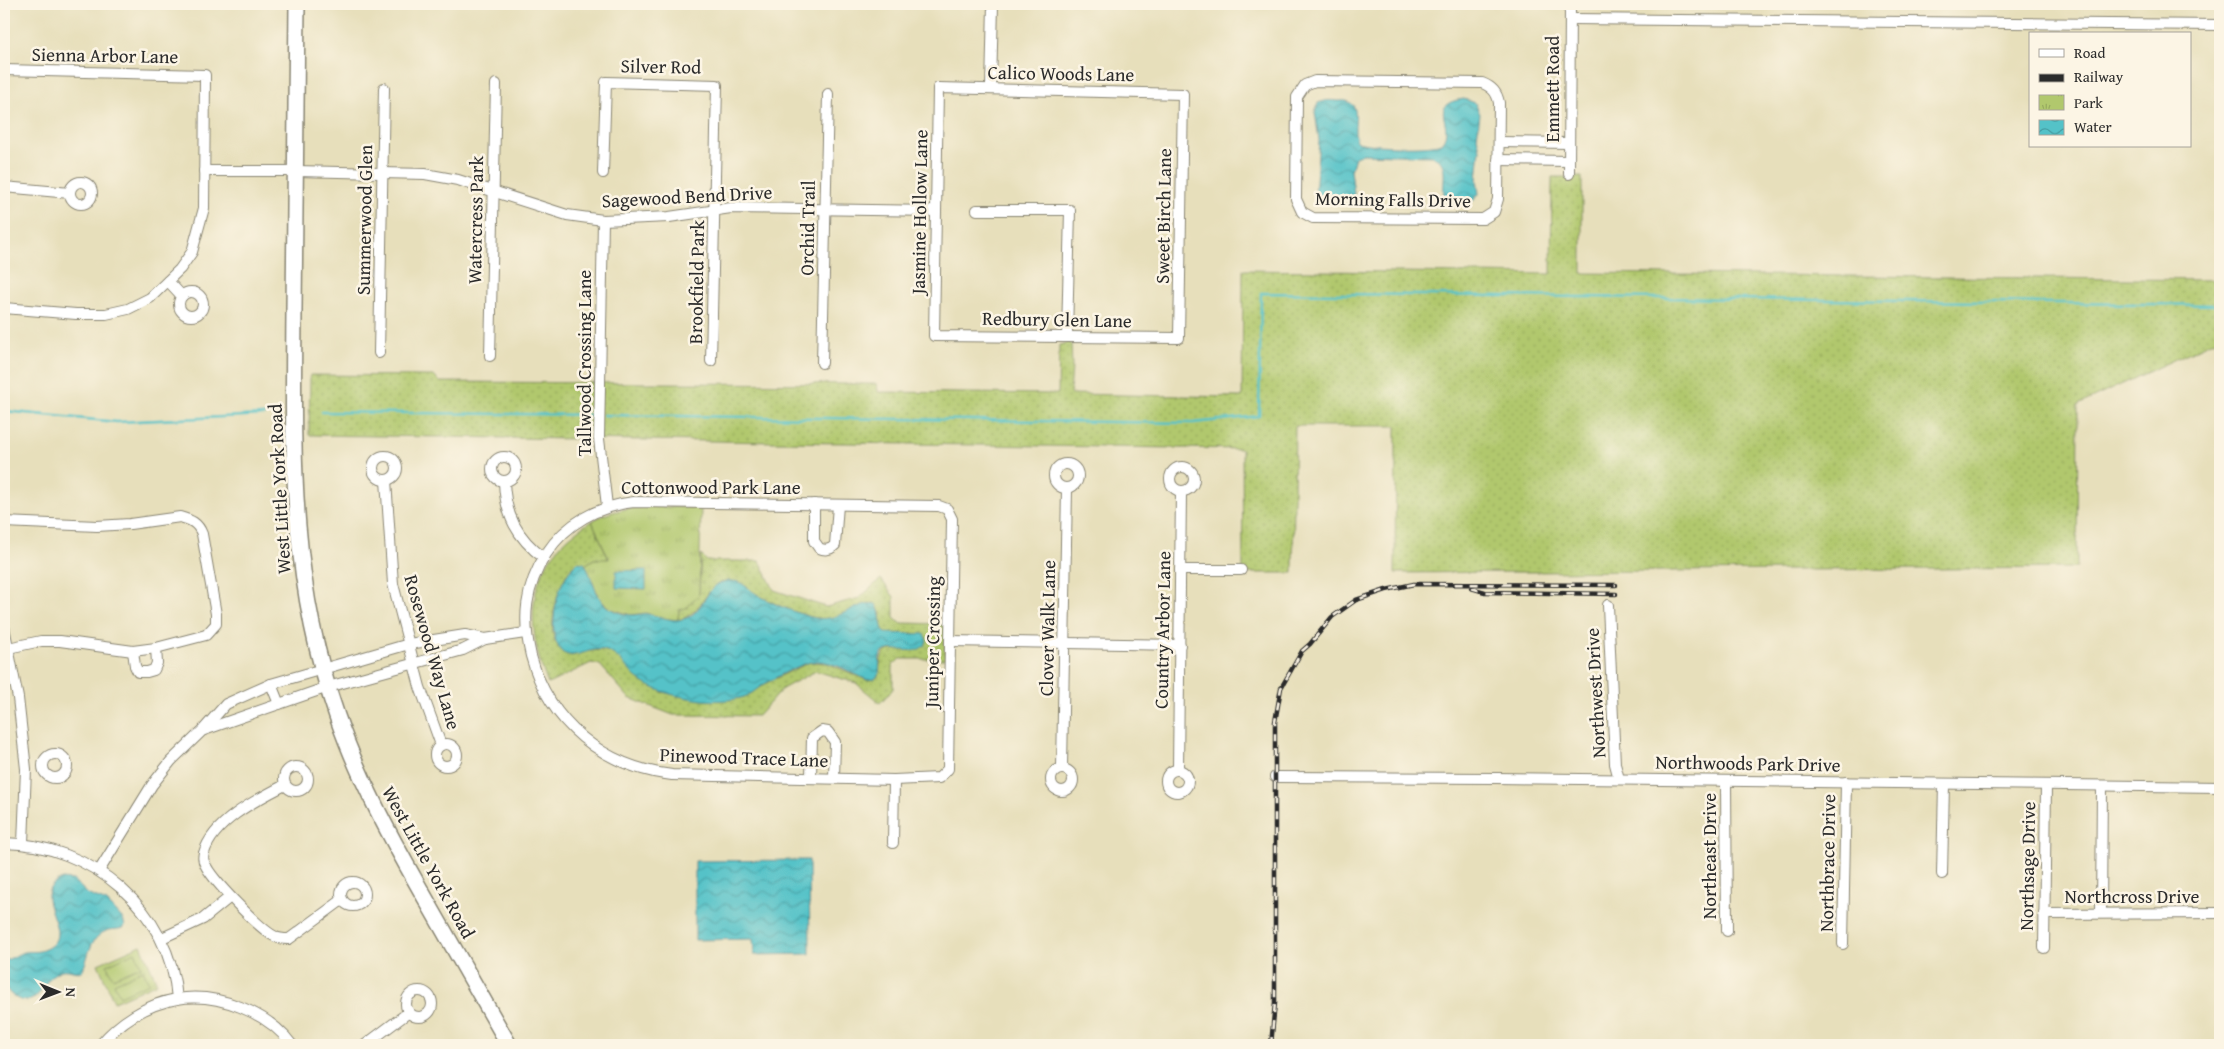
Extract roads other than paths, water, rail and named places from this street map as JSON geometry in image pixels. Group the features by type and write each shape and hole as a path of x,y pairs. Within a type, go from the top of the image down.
{"main road":[{"name":"West Little York Road","path":"297,4 294,484 304,589 328,687 347,743 379,816 509,1045"}],"street":[{"path":"991,89 993,4"},
{"name":"Emmett Road","path":"1569,174 1570,4"},
{"path":"1570,19 2220,25"},
{"name":"Sienna Arbor Lane","path":"4,70 205,75 204,171"},
{"name":"Morning Falls Drive","path":"1498,160 1498,199 1494,212 1483,219 1313,218 1302,212 1296,199 1297,97 1305,85 1315,81 1482,83 1494,90 1499,103 1499,142"},
{"name":"Silver Rod","path":"603,173 606,82 718,84"},
{"name":"Watercress Park","path":"490,356 496,84"},
{"name":"Brookfield Park","path":"712,361 718,84"},
{"name":"Summerwood Glen","path":"379,353 384,88"},
{"name":"Calico Woods Lane","path":"938,88 1183,94"},
{"name":"Jasmine Hollow Lane","path":"934,336 938,88"},
{"name":"Orchid Trail","path":"822,364 828,94"},
{"name":"Sweet Birch Lane","path":"1179,338 1183,94"},
{"path":"1569,143 1499,142 1498,160 1569,160"},
{"path":"1531,142 1532,160"},
{"name":"Sagewood Bend Drive","path":"204,171 425,174 458,180 567,215 603,220 653,218 715,209 936,211"},
{"path":"4,308 76,314 106,314 128,309 150,298 168,281 192,252 204,208 204,171"},
{"path":"4,187 70,193"},
{"path":"978,210 1070,210 1068,336"},
{"name":"Tallwood Crossing Lane","path":"603,220 599,439 607,506"},
{"path":"168,281 182,296"},
{"name":"Redbury Glen Lane","path":"934,336 1179,338"},
{"name":"Rosewood Way Lane","path":"386,480 393,584 414,662 441,744"},
{"path":"504,481 508,514 514,526 530,548 544,558"},
{"name":"Clover Walk Lane","path":"1062,768 1067,488"},
{"name":"Country Arbor Lane","path":"1178,770 1181,491"},
{"name":"Cottonwood Park Lane","path":"525,633 526,609 530,589 553,543 570,527 607,506 634,502 939,506 947,509"},
{"path":"814,504 814,541 818,548 824,550 836,545 838,505"},
{"name":"Juniper Crossing","path":"944,776 948,770 952,519 947,509"},
{"path":"4,522 97,526 180,518 194,522 200,527 202,534 216,614 216,624 206,635 156,648 133,651 41,641 8,648"},
{"path":"1180,570 1240,570"},
{"name":"Northwest Drive","path":"1608,605 1615,764 1619,779"},
{"path":"4,627 23,732 26,769 23,843"},
{"path":"203,730 328,687 463,650 485,639 525,633"},
{"name":"Pinewood Trace Lane","path":"525,633 533,664 550,702 576,733 610,757 651,773 672,776 811,777 894,780 939,778 944,776"},
{"path":"99,871 152,785 171,761 203,730 226,704 271,684 409,644 464,635 485,639"},
{"path":"950,641 1180,645"},
{"path":"133,651 134,666 138,672 147,672 154,670 157,663 156,648"},
{"path":"271,684 279,704"},
{"path":"811,777 812,738 822,731 828,732 835,742 834,778"},
{"path":"26,769 43,768"},
{"name":"Northwoods Park Drive","path":"1275,777 1619,779 2220,787"},
{"path":"893,843 894,780"},
{"name":"Northeast Drive","path":"1726,781 1726,932"},
{"name":"Northbrace Drive","path":"1843,944 1846,782"},
{"path":"1942,874 1944,784"},
{"path":"285,785 250,803 232,816 208,846 203,858 205,865 230,897 270,934 284,939 289,938 342,900"},
{"name":"Northsage Drive","path":"2044,948 2046,785"},
{"path":"2101,913 2102,786"},
{"path":"4,843 23,843 64,854 99,871 131,896 147,914 162,938 176,982 177,999"},
{"path":"162,938 181,931 203,918 230,897"},
{"name":"Northcross Drive","path":"2044,914 2220,913"},
{"path":"100,1045 108,1035 140,1011 177,999 204,999 230,1004 251,1012 273,1025 292,1045"},
{"path":"365,1045 409,1012"}],"water":[{"path":"1464,99 1475,103 1480,114 1477,137 1480,149 1477,179 1479,194 1472,202 1457,204 1450,202 1444,195 1443,167 1438,159 1432,156 1363,154 1355,157 1351,170 1354,194 1351,198 1319,199 1315,195 1319,140 1315,112 1318,103 1328,100 1345,101 1353,105 1355,109 1355,132 1358,142 1388,146 1428,146 1442,142 1446,128 1444,110 1446,105"},
{"path":"578,562 584,563 587,567 597,592 605,605 615,611 626,614 646,614 672,620 683,619 694,613 713,588 722,582 733,581 740,583 761,597 782,607 821,619 830,618 861,605 876,604 885,633 924,634 927,641 923,647 917,650 889,650 883,652 880,657 879,674 875,679 867,680 837,666 818,661 790,670 744,697 707,700 677,696 645,684 609,652 598,649 568,655 559,648 554,631 556,603 563,581"},
{"path":"646,570 646,589 616,588 616,571"},
{"path":"809,860 810,954 754,955 753,939 695,940 695,861"},
{"path":"62,879 73,880 89,895 107,902 123,919 125,926 100,934 90,948 82,971 60,970 50,978 34,998 25,1001 20,1000 8,992 4,983 4,960 22,953 40,951 52,945 57,936 48,895 51,886"}],"waterway":[{"path":"603,415 1193,423 1259,416 1261,293 2220,305"},
{"path":"4,411 117,422 264,415"},
{"path":"322,412 598,415"}],"railway":[{"path":"1271,1045 1275,1003 1275,722 1281,688 1302,651 1332,617 1356,600 1386,590 1414,584 1616,585"},
{"path":"1471,588 1485,592 1616,594"}]}
